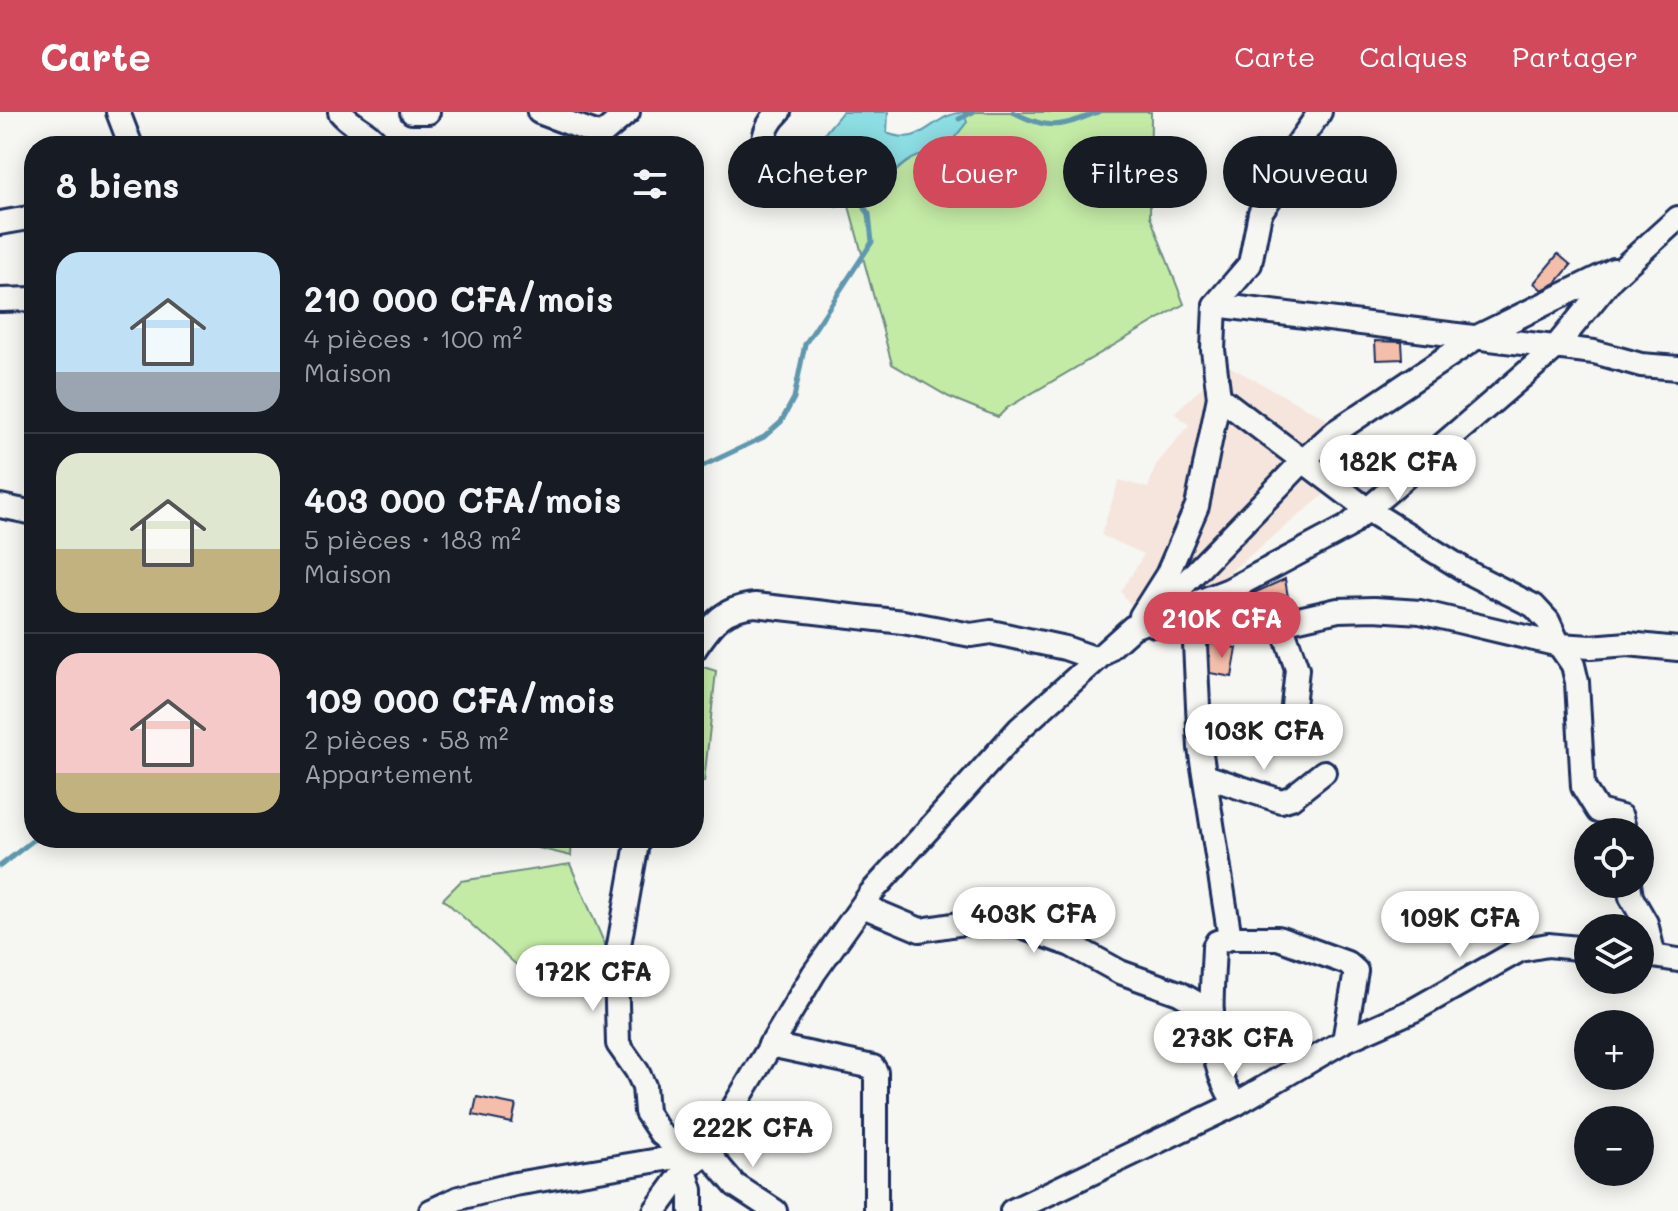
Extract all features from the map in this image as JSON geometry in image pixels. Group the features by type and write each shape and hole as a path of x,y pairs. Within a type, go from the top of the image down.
{"street":[{"path":"118,112 127,136"},
{"path":"340,112 349,124 370,136"},
{"path":"412,112 428,112"},
{"path":"539,112 588,136"},
{"path":"603,136 628,112"},
{"path":"765,136 771,120 779,112"},
{"path":"1141,623 1167,575 1197,506 1219,397 1213,350 1215,305 1250,264 1253,233 1260,213 1288,172 1297,145 1320,112"},
{"path":"1141,623 1229,590 1347,527 1554,349 1626,264 1678,218"},
{"path":"0,223 24,219"},
{"path":"431,1211 459,1198 515,1184 685,1162 707,1152 814,973 863,906 906,852 1019,729 1094,658 1141,623 1335,432 1477,337 1626,264"},
{"path":"0,300 24,299"},
{"path":"1215,305 1594,352 1641,365 1678,368"},
{"path":"1219,397 1305,459 1326,481 1368,510 1473,575 1534,606 1548,621 1573,665 1577,682 1583,787 1598,811 1621,818"},
{"path":"0,506 24,511"},
{"path":"704,635 732,607 755,605 890,620 971,635 991,632 1065,648 1094,658"},
{"path":"1141,623 1281,623 1338,610 1420,612 1559,645 1591,647 1628,644 1678,649"},
{"path":"1194,623 1195,678 1205,776 1230,938"},
{"path":"1281,623 1297,669 1290,734"},
{"path":"1205,776 1281,801 1291,798 1324,772"},
{"path":"636,848 616,962 618,1044 644,1086 646,1112 685,1162 691,1190 691,1211"},
{"path":"863,906 920,930 931,930 940,925 1000,923 1043,933 1083,950 1141,982 1179,993 1212,1012"},
{"path":"1236,1104 1223,1086 1215,1066 1212,1012 1214,947 1217,942 1230,938 1278,938 1347,963 1356,971 1344,1041"},
{"path":"1012,1211 1236,1104 1344,1041 1414,1010 1520,950 1548,945 1574,948"},
{"path":"1654,956 1678,960"},
{"path":"770,1045 873,1067 876,1072 876,1211"},
{"path":"707,1152 735,1185 775,1211"},
{"path":"655,1211 685,1162"}],"shaded area":[{"path":"1227,365 1371,443 1350,499 1331,489 1210,588 1187,575 1141,619 1121,592 1144,554 1101,535 1119,480 1148,488 1156,465 1189,425 1174,413"}],"green space":[{"path":"963,112 1151,112 1151,136 1063,136 1063,208 1150,208 1150,216 1184,304 1007,408 998,417 949,397 892,364 850,208 897,208 897,170 911,156 913,208 1047,208 1047,136 956,136 966,122"},
{"path":"704,667 716,671 704,782"},
{"path":"538,848 571,848 571,856"},
{"path":"570,864 612,961 531,978 443,899 461,881"}],"water":[{"path":"842,112 888,112 887,133 896,136 822,136"},
{"path":"963,112 967,122 956,136 913,136 913,158 897,171 897,136 918,134 952,114"}],"building":[{"path":"1558,254 1571,265 1556,283 1542,290 1534,283"},
{"path":"1375,341 1402,342 1403,359 1376,360"},
{"path":"1285,579 1288,597 1271,601 1271,609 1247,610 1245,597"},
{"path":"1209,643 1237,648 1232,677 1210,673"},
{"path":"477,1097 516,1105 512,1123 473,1115"}],"waterway":[{"path":"959,119 973,112"},
{"path":"1013,112 1036,122 1055,125 1098,112"},
{"path":"704,465 764,437 781,422 794,398 805,344 872,242 869,214 865,208"},
{"path":"0,866 24,847"}]}
